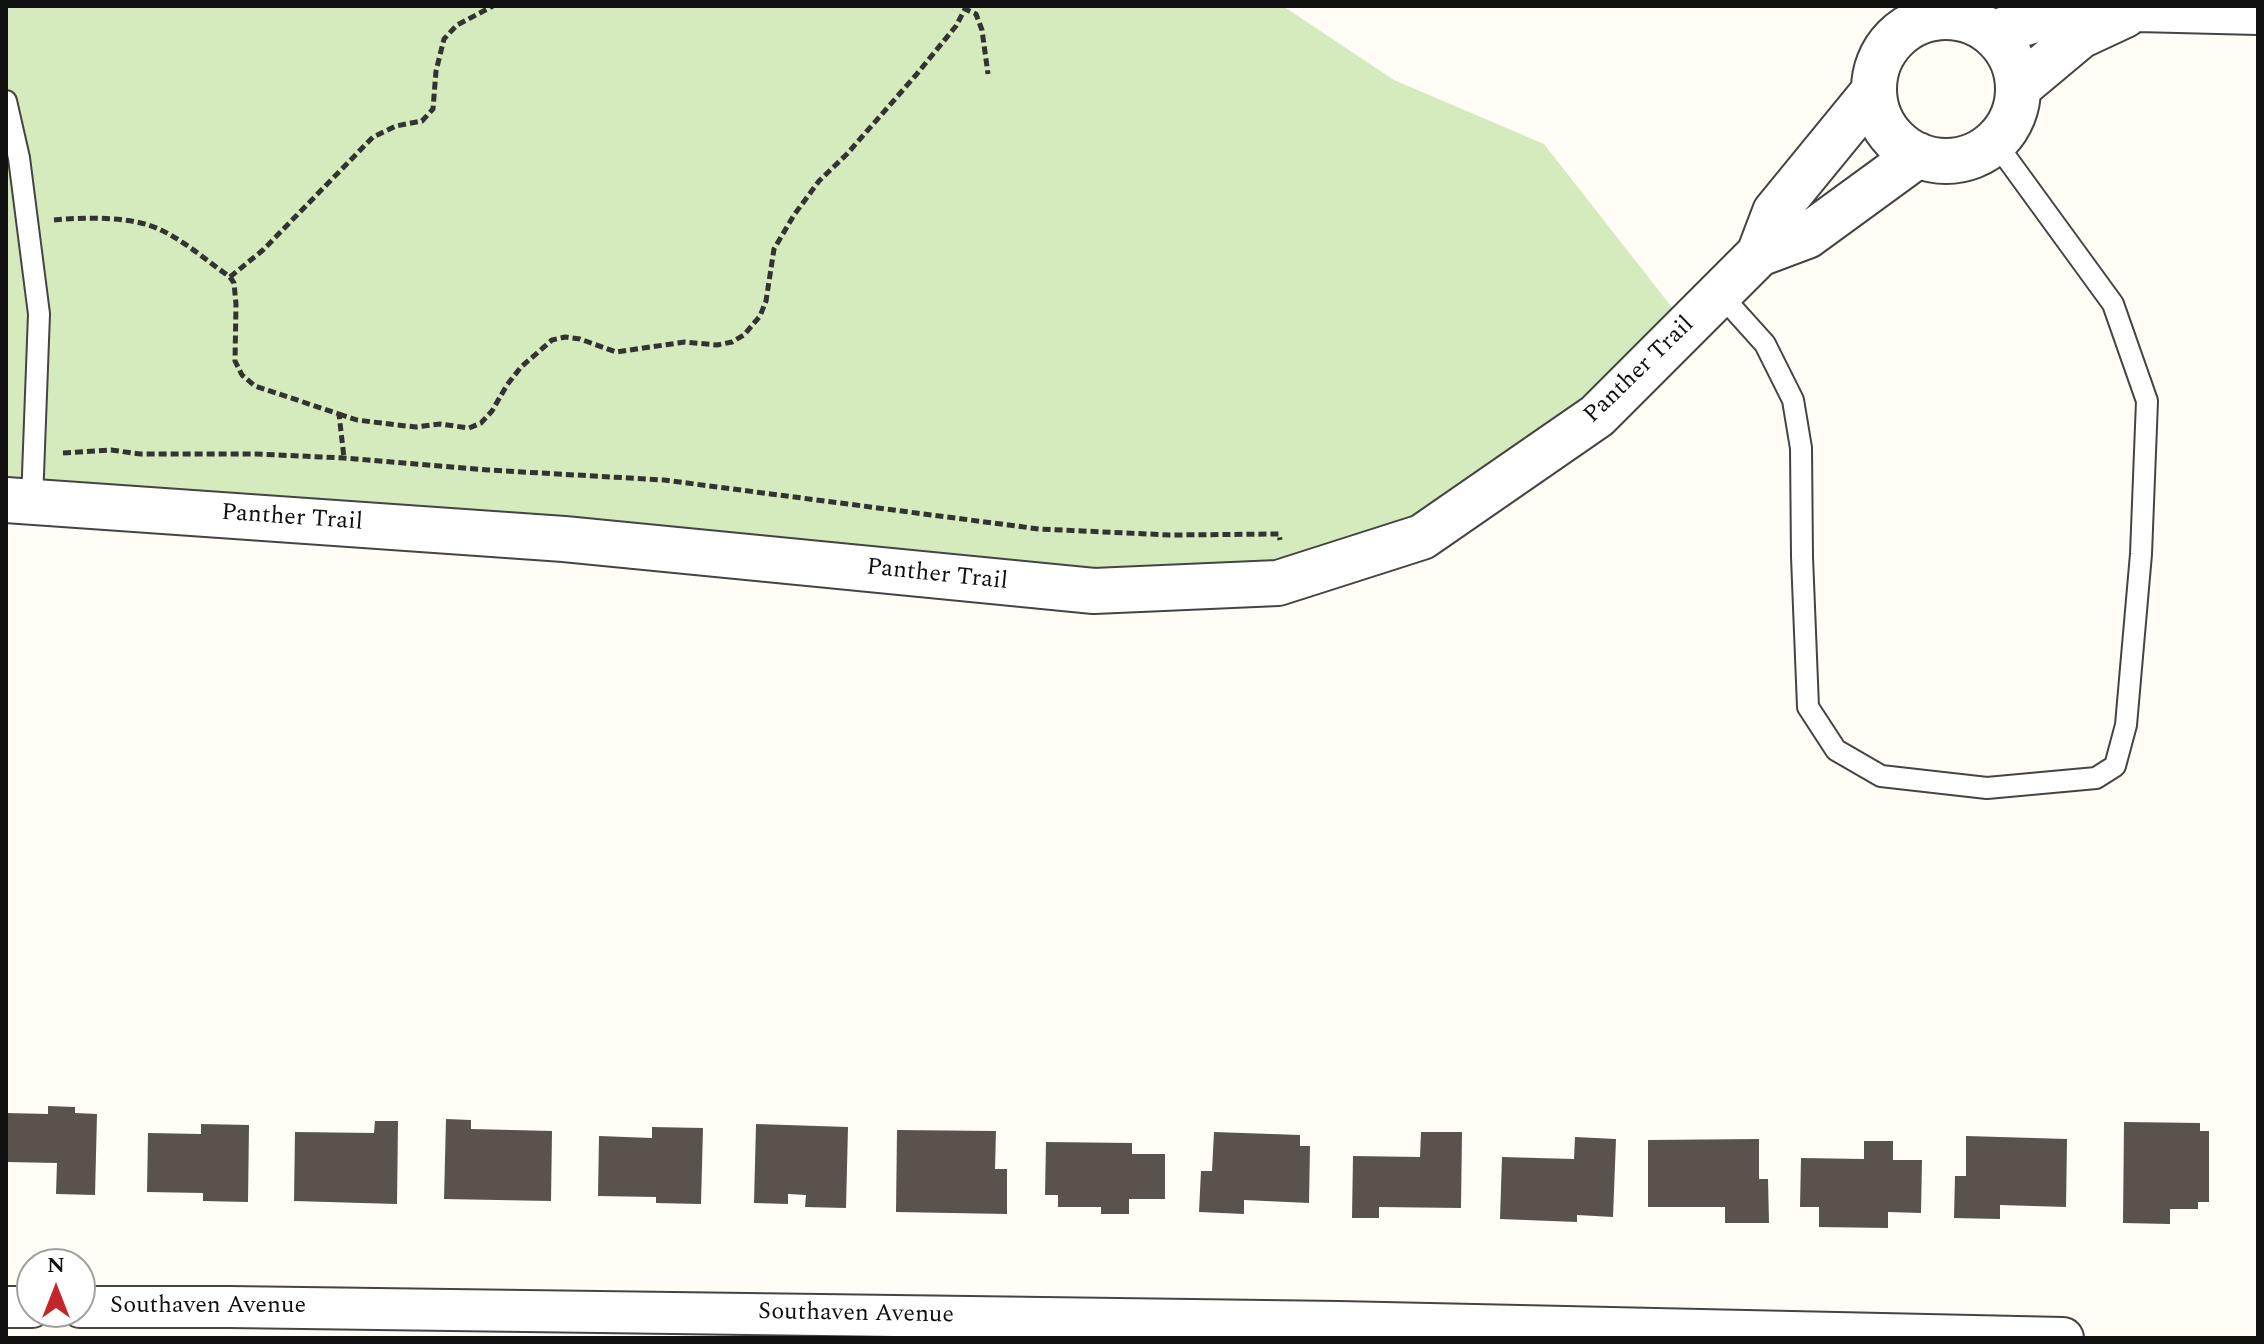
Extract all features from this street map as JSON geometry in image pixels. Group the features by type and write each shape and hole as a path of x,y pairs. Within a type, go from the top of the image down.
{"street":[{"path":"2019,87 2080,36 2138,9"},
{"path":"1992,33 2063,12 2138,9 2258,12"},
{"path":"1933,12 1974,22 1992,33 2006,48 2015,67 2019,87 2016,107 2008,126 1995,142 1978,154 1958,160 1938,160 1918,155 1900,144 1886,129 1877,111 1874,91 1876,70 1884,51 1897,36 1933,12"},
{"name":"Panther Trail","path":"19,500 564,539 1094,591 1278,583 1422,537 1597,416 1759,254 1775,212 1874,91"},
{"name":"Panther Trail","path":"1759,254 1807,236 1918,155"},
{"name":"Southaven Avenue","path":"96,1309 229,1322 1625,1330 2063,1338"}],"lane":[{"path":"6,101 19,158 39,314 34,454 19,500"},
{"path":"1720,294 1765,344 1793,400 1801,448 1808,707 1836,750 1881,776 1972,787 2096,778 2115,766 2126,725 2141,554 2147,401 2113,304 1995,142"}],"path":[{"path":"230,277 263,250 373,137 396,126 422,121 433,109 436,71 444,39 457,25 493,6"},
{"path":"27,222 91,218 143,223 178,239 234,283 235,361 242,375 255,386 357,420 416,427 440,424 469,428 487,417 521,367 552,340 565,337 580,339 616,352 685,342 717,345 744,335 760,316 766,301 774,249 794,215 819,181 847,154 922,68 956,26 966,7 976,14 982,30 988,74"},
{"path":"339,414 344,458"},
{"path":"34,454 111,450 140,454 344,458 664,480 1039,529 1170,535 1279,534 1290,579"}],"green space":[{"path":"6,6 1283,6 1394,80 1544,144 1678,315 1570,407 1385,534 1243,570 1151,576 540,516 341,502 6,485"}],"building":[{"path":"48,1106 75,1107 75,1113 97,1114 95,1195 56,1194 57,1163 6,1162 6,1113 48,1114"},
{"path":"446,1119 471,1120 471,1129 552,1131 551,1201 444,1199"},
{"path":"375,1121 398,1121 397,1204 294,1201 295,1132 374,1133"},
{"path":"2124,1122 2200,1123 2200,1131 2209,1131 2209,1202 2198,1202 2198,1209 2170,1209 2170,1224 2123,1223"},
{"path":"201,1124 249,1125 248,1202 203,1201 203,1193 147,1192 148,1133 201,1134"},
{"path":"756,1124 848,1127 846,1208 805,1207 806,1195 788,1194 788,1204 754,1203"},
{"path":"652,1127 703,1128 701,1204 656,1203 656,1197 598,1196 599,1136 652,1138"},
{"path":"897,1130 996,1131 995,1169 1007,1169 1007,1214 896,1212"},
{"path":"1214,1132 1300,1135 1300,1146 1310,1146 1309,1203 1244,1200 1244,1214 1199,1212 1201,1171 1212,1171"},
{"path":"1421,1132 1462,1132 1461,1208 1379,1207 1379,1218 1352,1218 1353,1156 1420,1157"},
{"path":"1966,1136 2067,1139 2066,1207 2000,1205 2000,1219 1954,1218 1955,1176 1966,1176"},
{"path":"1575,1137 1616,1139 1613,1217 1577,1215 1577,1222 1500,1219 1502,1157 1574,1159"},
{"path":"1759,1139 1759,1179 1768,1179 1769,1223 1725,1223 1725,1207 1648,1207 1648,1140"},
{"path":"1864,1141 1893,1141 1893,1160 1922,1160 1921,1213 1888,1212 1888,1228 1819,1227 1819,1207 1800,1207 1801,1158 1864,1159"},
{"path":"1046,1142 1132,1143 1132,1154 1165,1154 1165,1199 1129,1199 1129,1214 1101,1214 1101,1207 1058,1207 1058,1195 1045,1195"}]}
